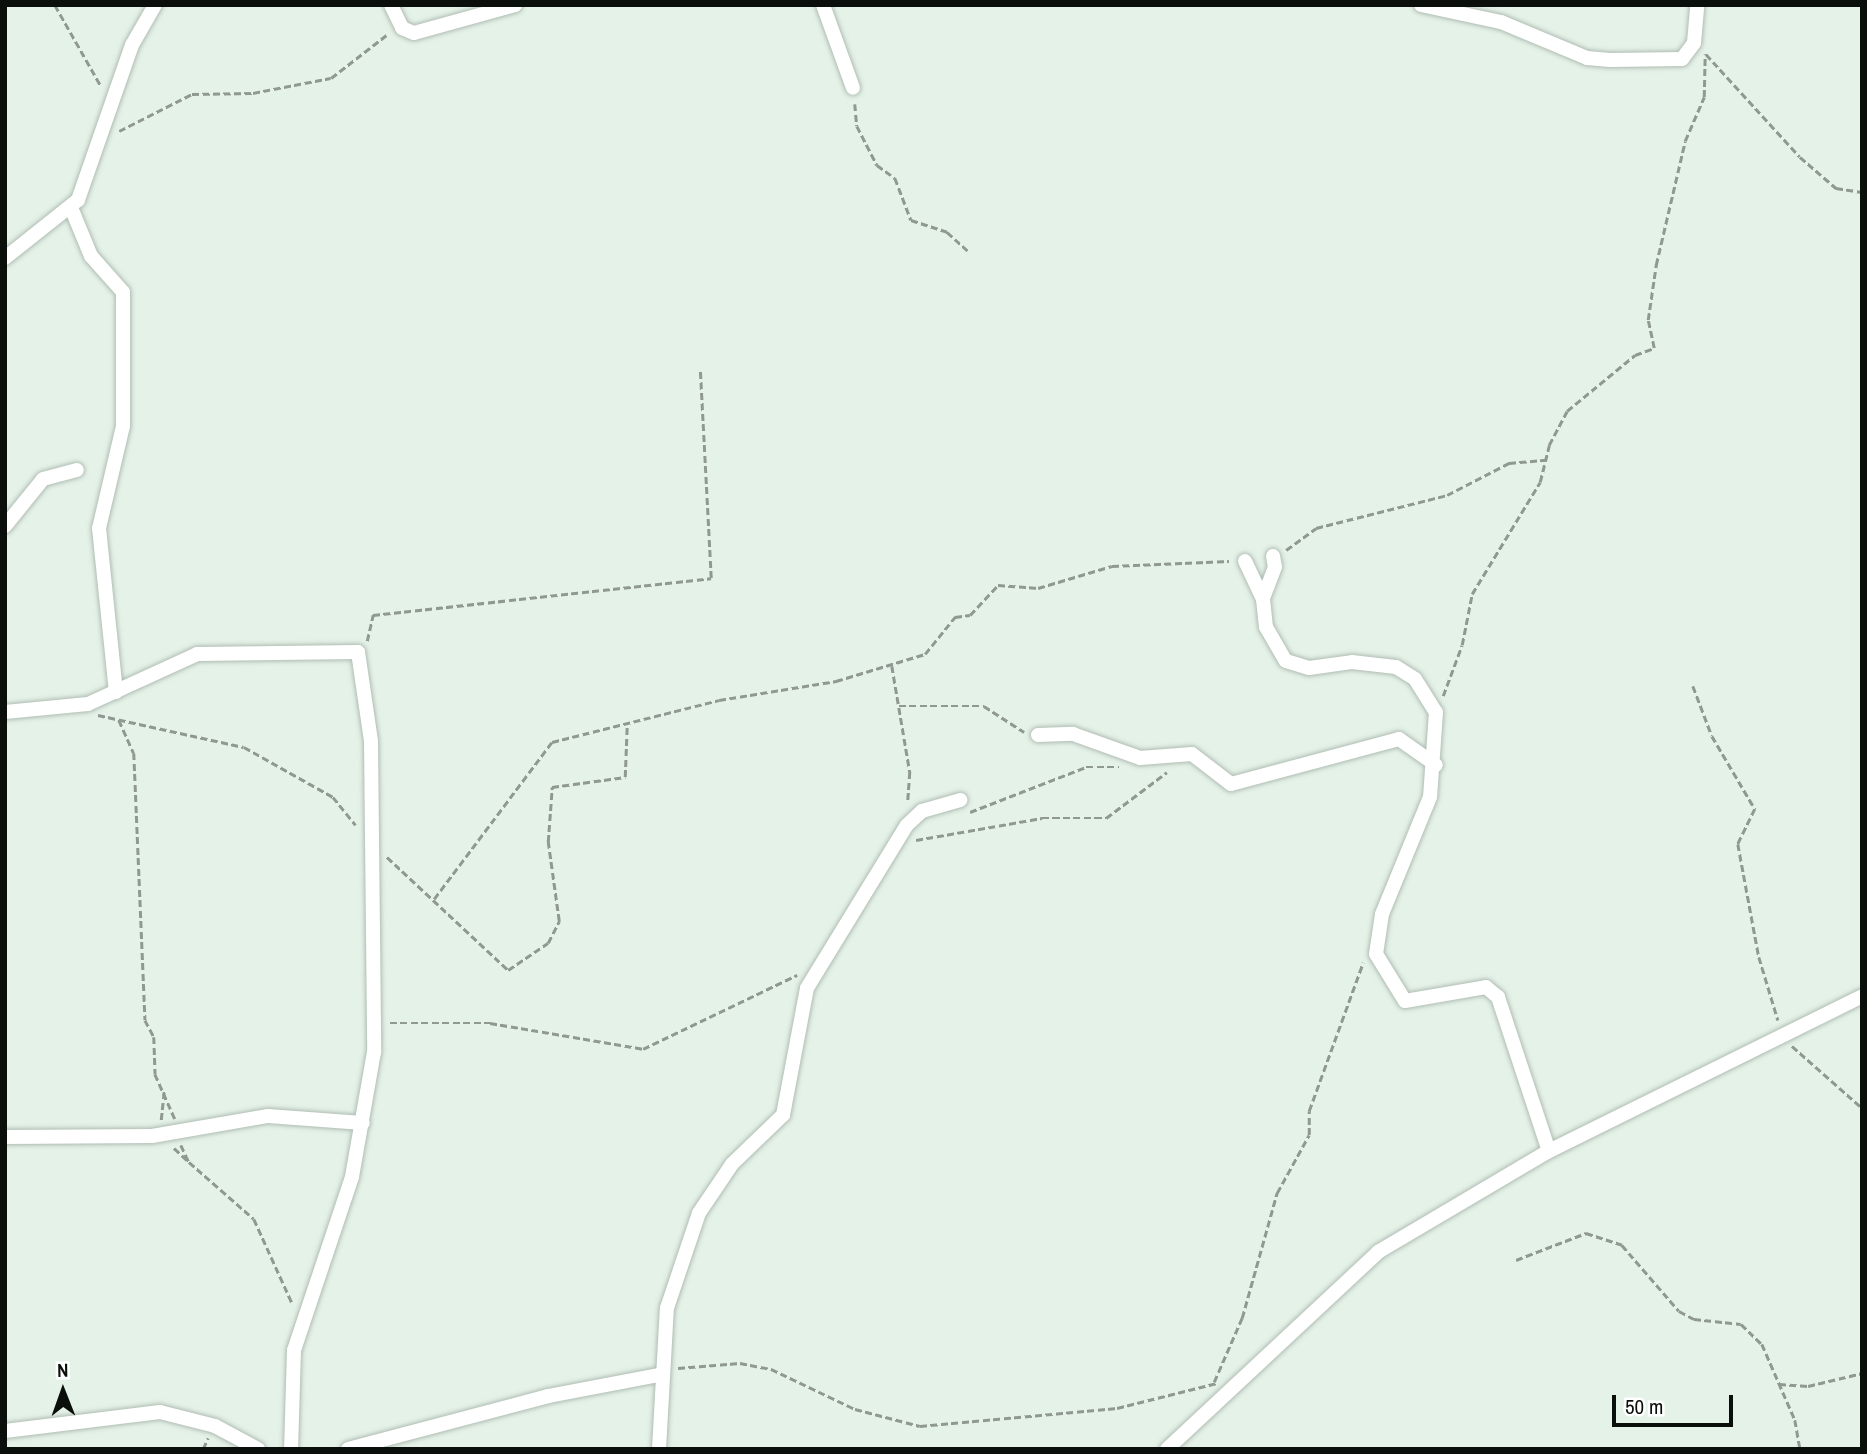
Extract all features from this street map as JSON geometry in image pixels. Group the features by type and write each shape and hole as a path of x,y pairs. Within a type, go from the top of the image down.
{"street":[{"path":"5,258 72,210 103,138 132,45 155,5"},
{"path":"391,5 402,28 414,33 515,5"},
{"path":"823,5 853,88"},
{"path":"1421,5 1501,22 1587,58 1682,59 1690,53 1697,5"},
{"path":"72,210 91,256 123,292 123,426 99,546 110,592 116,692"},
{"path":"5,526 43,479 77,470"},
{"path":"1263,599 1275,567 1273,556"},
{"path":"1245,561 1263,599 1270,638 1286,661 1309,668 1352,662 1396,667 1415,678 1436,712 1436,765 1430,797 1374,938 1376,954 1405,1001 1486,987 1498,997 1549,1151"},
{"path":"5,712 64,708 116,692 197,654 358,652 371,741 374,1024 363,1124 337,1231 297,1335 291,1449"},
{"path":"1038,734 1073,734 1140,758 1192,754 1225,782 1244,785 1399,739 1436,765"},
{"path":"659,1449 660,1374 667,1308 684,1244 720,1180 783,1115 803,1002 823,958 906,825 922,811 963,807"},
{"path":"1167,1449 1378,1252 1549,1151 1862,996"},
{"path":"5,1137 159,1135 268,1116 363,1124"},
{"path":"348,1449 548,1396 660,1374"},
{"path":"5,1431 160,1412 215,1426 258,1449"}],"path":[{"path":"55,5 112,104"},
{"path":"1695,27 1705,52 1800,157 1836,188 1862,192"},
{"path":"103,138 192,94 253,93 331,78 402,28"},
{"path":"1436,712 1462,645 1472,594 1532,496 1574,401 1654,348 1648,320 1656,265 1685,141 1704,97 1705,52"},
{"path":"853,88 857,126 877,165 895,178 911,220 947,232 970,252"},
{"path":"358,652 373,633 373,615 711,578 701,371"},
{"path":"1273,556 1316,528 1431,500 1510,463 1546,460"},
{"path":"434,899 552,742 892,666 925,654 955,617 971,615 998,584 1038,588 1112,566 1245,561"},
{"path":"892,666 910,772 906,825"},
{"path":"1693,686 1712,736 1755,809 1738,844 1759,957 1783,1037 1862,1108"},
{"path":"899,706 984,706 1038,734"},
{"path":"64,708 244,747 333,797 373,845 508,970 548,943 559,921 548,842 552,786 625,778 627,724"},
{"path":"119,720 134,754 145,1020 164,1091 175,1108 176,1132 189,1162 254,1219 284,1278 297,1335"},
{"path":"963,807 1086,767 1126,767 1140,758"},
{"path":"895,844 1042,818 1106,818 1171,770"},
{"path":"1214,1382 1242,1318 1277,1193 1309,1135 1308,1111 1374,938"},
{"path":"374,1024 478,1022 643,1049 755,999 823,958"},
{"path":"159,1135 164,1091"},
{"path":"1516,1260 1586,1233 1611,1239 1633,1255 1679,1311 1693,1320 1741,1324 1768,1354 1800,1449"},
{"path":"660,1374 757,1366 880,1418 920,1426 1117,1408 1214,1382 1235,1384"},
{"path":"1779,1384 1808,1386 1862,1373"}]}
